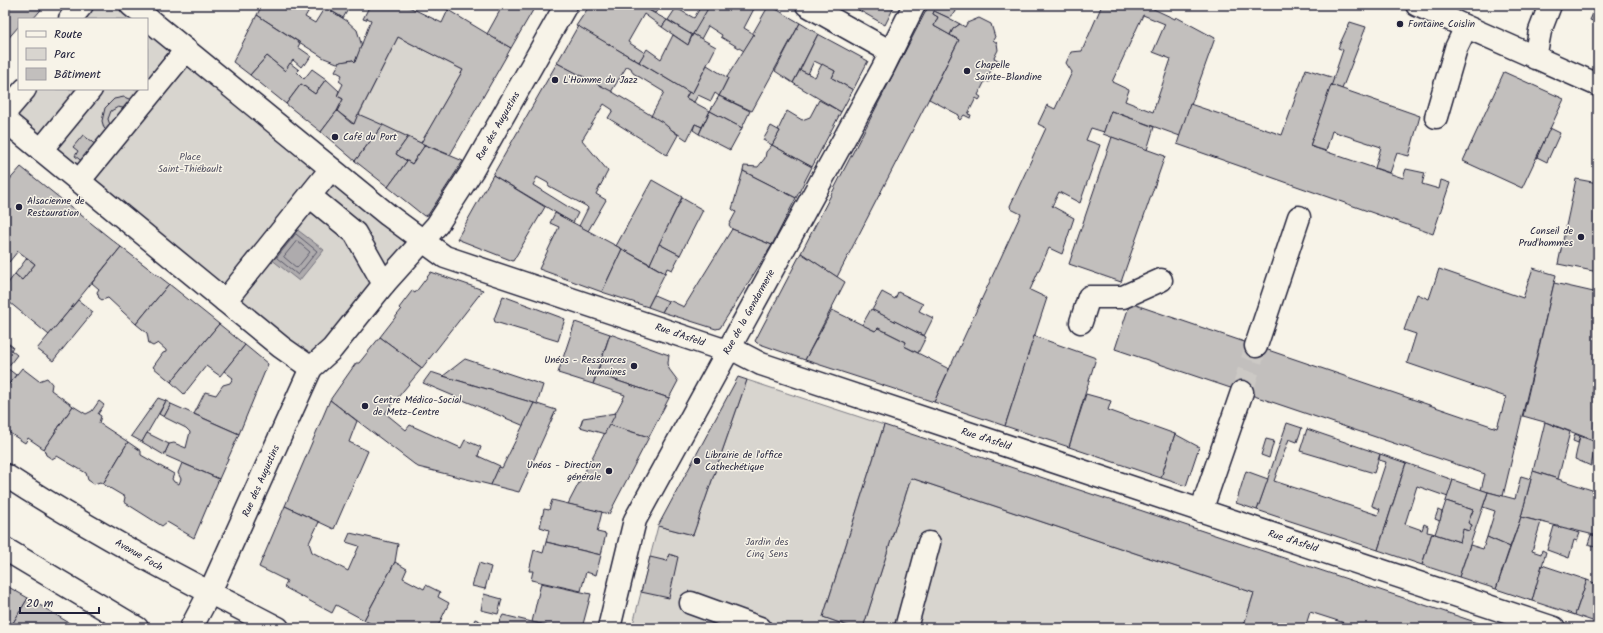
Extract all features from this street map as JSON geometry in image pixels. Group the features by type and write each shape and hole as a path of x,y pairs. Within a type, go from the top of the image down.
{"street":[{"path":"71,18 82,5"},
{"path":"84,18 95,5"},
{"path":"131,5 147,18"},
{"name":"Rue des Augustins","path":"422,242 437,225 472,172 566,5"},
{"path":"807,5 891,52"},
{"name":"Rue de la Gendarmerie","path":"609,628 635,520 727,351 786,247 891,52 914,5"},
{"path":"1417,5 1598,85"},
{"path":"1536,58 1540,31 1550,5"},
{"path":"24,90 7,110 5,122 281,347 311,368 332,349 384,284 422,242 148,19"},
{"path":"1436,117 1456,48 1466,27"},
{"path":"79,181 186,50"},
{"path":"5,92 18,77"},
{"path":"41,150 90,90"},
{"path":"225,301 331,168"},
{"path":"311,197 355,233 384,284"},
{"path":"1256,346 1300,217"},
{"name":"Rue d'Asfeld","path":"422,242 445,257 727,351 738,352 761,364 1554,628"},
{"path":"1081,322 1089,297 1122,297 1161,280"},
{"name":"Rue des Augustins","path":"191,628 210,594 311,368"},
{"path":"1201,511 1242,392"},
{"name":"Avenue Foch","path":"5,475 39,497 210,594 278,628"},
{"path":"906,628 930,542"},
{"path":"5,549 137,628"},
{"path":"691,603 760,628"}],"green space":[{"name":"Place Saint-Thiébault","path":"95,5 131,5 147,18 84,18"},
{"name":"Place Saint-Thiébault","path":"148,19 414,235 311,368 7,110 24,90 148,90"},
{"path":"398,37 463,70 421,143 359,115"},
{"name":"Jardin des Cinq Sens","path":"747,380 884,425 823,617 854,628 632,628 658,526 693,535"},
{"path":"911,478 1254,593 1243,628 863,628"}],"water":[{"path":"295,228 324,250 299,281 271,259"}],"building":[{"path":"5,5 45,5 34,18 18,18 18,27 5,42"},
{"path":"262,5 312,5 305,17 315,23 325,7 347,21 357,30 362,46 355,62 353,60 337,63 324,58 257,15"},
{"path":"322,5 345,5 349,8 343,18"},
{"path":"370,5 405,5 442,23 448,10 511,48 450,155 421,143 463,70 398,37 354,124 337,111 343,99 337,96 343,84 339,81 342,75 335,71 340,62 353,60 355,62 371,20 367,18 366,20 363,19"},
{"path":"436,5 451,5 449,10"},
{"path":"503,5 536,5 511,48 487,34"},
{"path":"590,5 639,5 667,20 662,27 644,14 628,42 645,53 639,62 576,26"},
{"path":"647,5 662,5 655,13 645,8"},
{"path":"695,5 710,5 698,28 692,35 668,20 676,8 694,18 700,8"},
{"path":"710,5 756,5 744,28 754,34 744,51 721,37 722,35 708,26 701,39 693,34"},
{"path":"769,5 800,23 752,111 719,96 728,78 727,77 754,34 753,33"},
{"path":"850,5 895,5 885,25"},
{"path":"929,5 959,5 955,13 949,18 934,11 933,14 938,17 934,26 959,40 837,277 801,253"},
{"path":"1102,5 1145,5 1175,19 1176,17 1215,38 1180,136 1111,111 1104,132 1091,128 1086,140 1100,145 1080,203 1059,192 1052,206 1074,218 1062,254 1049,248 1030,290 1047,298 1005,426 934,402 1021,214 1011,209 1010,206 1046,128 1038,124 1047,105 1055,109 1072,72 1066,63 1071,52 1082,51","holes":["1143,15 1165,24 1153,52 1171,59 1153,112 1125,101 1129,90 1112,82"]},
{"path":"1598,5 1598,23 1590,20"},
{"path":"934,11 960,24 953,29 950,35 934,26 938,17 933,14"},
{"path":"257,15 300,43 298,47 311,56 305,65 304,63 301,67 293,60 285,71 267,56 250,75 233,62"},
{"name":"Chapelle Sainte-Blandine","path":"979,18 991,24 995,37 993,40 997,43 998,50 994,58 1000,61 998,65 995,63 987,78 990,79 989,82 985,81 978,95 981,97 979,100 976,98 968,114 971,115 970,118 964,115 960,120 958,118 959,115 929,99 959,40 950,35 953,29 960,24 965,27 967,23"},
{"path":"667,20 692,35 688,45 662,27"},
{"path":"1350,22 1366,27 1342,89 1331,85 1343,50 1338,48"},
{"path":"800,23 818,34 793,83 775,71"},
{"path":"578,26 689,92 686,98 710,111 702,127 695,124 687,140 651,116 664,92 633,73 631,68 627,66 611,92 557,63"},
{"path":"693,34 716,47 692,94 639,62 647,49 661,59 673,35 688,45"},
{"path":"818,34 868,61 853,90 832,78 835,71 814,61 808,74 800,70"},
{"path":"267,56 285,71 290,63 299,70 297,72 304,79 312,69 326,79 315,94 301,84 286,104 250,75"},
{"path":"557,63 611,91 662,122 678,135 667,155 608,118 613,110 604,104 582,140 608,171 596,194 606,200 588,231 579,226 588,208 549,186 548,183 537,177 533,185 578,213 573,223 493,175"},
{"path":"822,64 835,71 832,78 853,90 841,112 793,83 800,70 815,77"},
{"path":"707,65 728,78 719,96 715,93 711,101 698,95 694,102 686,98 689,92 692,94"},
{"path":"1306,69 1334,78 1310,146 1403,178 1406,169 1425,173 1422,184 1439,189 1441,180 1450,183 1433,234 1177,144 1190,104 1282,135"},
{"path":"1504,72 1564,99 1522,188 1463,161"},
{"path":"326,79 339,91 337,96 343,99 337,111 321,132 286,104 301,84 315,94"},
{"path":"1331,85 1420,116 1409,156 1397,153 1390,173 1375,168 1381,147 1332,131 1326,151 1310,146"},
{"path":"719,96 750,111 742,128 710,111"},
{"path":"124,97 134,101 127,109 118,107 111,111 108,119 111,128 108,132 104,128 102,121 105,108 114,99"},
{"path":"819,100 841,112 812,167 772,145 780,131 778,130 787,111 802,120 810,117"},
{"path":"337,111 354,124 358,114 383,125 355,161 321,132"},
{"path":"710,111 742,128 730,150 699,134"},
{"path":"1111,111 1154,127 1147,150 1103,134"},
{"path":"695,124 702,127 699,134 693,130"},
{"path":"383,125 408,137 396,154 407,161 388,187 355,161"},
{"path":"771,126 780,131 772,145 763,140"},
{"path":"1550,128 1560,133 1547,162 1537,157"},
{"path":"83,135 101,149 83,162 75,156 78,151 73,147"},
{"path":"408,137 425,145 412,164 396,154"},
{"path":"1112,137 1165,156 1121,282 1069,264"},
{"path":"425,145 463,161 428,215 424,216 388,187 407,161 412,164"},
{"path":"772,145 812,167 796,198 743,171 744,166 758,167 765,158 766,152"},
{"path":"21,167 121,247 49,335 9,302 5,307 5,287 15,274 22,280 35,264 18,251 9,262 5,258 5,185"},
{"path":"743,171 796,198 772,245 732,229 729,225 736,212 732,209"},
{"path":"493,175 545,207 513,261 457,239"},
{"name":"Conseil de Prud'hommes","path":"1576,179 1598,183 1598,272 1558,264"},
{"path":"652,180 682,197 650,264 616,246"},
{"path":"682,198 703,210 680,255 659,244"},
{"path":"555,213 622,249 602,292 539,269 559,227 550,223"},
{"path":"732,229 772,245 720,328 716,329 662,312 669,300 684,307"},
{"path":"659,244 680,255 672,270 667,268 665,273 650,264"},
{"path":"121,247 169,284 136,324 108,298 102,300 99,298 97,292 99,289 92,283"},
{"path":"622,249 665,273 648,307 602,292"},
{"path":"801,253 845,282 805,360 755,341"},
{"path":"27,258 35,264 22,280 15,274"},
{"path":"1533,268 1556,275 1503,496 1481,490 1485,474 1115,349 1130,303 1497,428 1506,397 1407,363 1416,334 1404,330 1417,294 1429,299 1439,269 1523,298"},
{"path":"431,272 483,290 422,368 380,337 401,310 399,308 412,291 415,293"},
{"path":"1554,283 1598,293 1598,442 1548,423 1523,416"},
{"path":"169,284 219,324 171,382 153,367 163,353 166,352 166,350 158,343 153,346 149,344 147,333 136,324"},
{"path":"882,292 895,299 898,292 923,304 919,311 933,318 924,336 872,310"},
{"path":"654,295 668,301 662,312 648,307"},
{"path":"503,296 565,319 558,341 495,322 494,319"},
{"path":"78,300 93,312 53,361 37,349"},
{"path":"871,309 926,337 918,353 904,346 906,342 878,328 875,331 862,325"},
{"path":"832,310 875,331 878,328 906,342 904,346 949,369 934,402 805,360"},
{"path":"575,322 610,334 593,384 558,373"},
{"path":"219,324 245,345 220,376 206,366 184,394 171,382"},
{"name":"Unéos - Ressources humaines","path":"610,334 669,355 669,369 678,381 669,398 597,374"},
{"path":"1034,336 1096,358 1069,447 1005,426"},
{"name":"Centre Médico-Social de Metz-Centre","path":"380,337 422,368 385,413 406,430 410,425 461,448 465,440 481,447 478,456 500,466 491,485 418,467 330,400 356,363 359,363"},
{"path":"5,341 13,347 11,350 17,355 7,368 16,375 5,389"},
{"path":"245,345 268,364 239,434 194,414 205,392 216,395 223,385 230,383 233,378 224,371"},
{"path":"465,359 543,385 537,404 443,376"},
{"path":"22,368 39,381 47,378 52,384 51,390 73,406 44,449 28,438 25,443 5,430 5,389"},
{"path":"431,372 534,403 524,426 423,383"},
{"path":"597,374 669,398 649,437 609,425 625,395 593,384"},
{"path":"738,377 747,380 693,535 658,526"},
{"path":"1086,394 1111,401 1108,410 1175,434 1161,478 1069,447"},
{"path":"158,398 166,401 142,442 131,436"},
{"path":"330,400 357,421 349,442 368,451 334,529 285,506"},
{"path":"99,401 104,405 98,414 101,416 99,423 128,442 103,484 100,482 94,484 88,480 86,473 57,456 52,459 46,455 44,449 73,406 86,414 92,411"},
{"path":"166,401 171,404 164,417 159,414"},
{"path":"534,403 556,410 519,492 491,485 499,467 502,468"},
{"path":"171,404 239,434 219,479 164,455 169,444 174,443 186,448 190,432 186,428 164,417"},
{"path":"616,413 605,434 580,427 583,418"},
{"path":"1545,422 1570,432 1558,479 1533,471"},
{"path":"1287,423 1302,428 1297,442 1289,439 1274,481 1378,515 1380,509 1372,505 1386,462 1379,460 1380,454 1406,463 1378,550 1257,510"},
{"name":"Unéos - Direction générale","path":"609,425 649,437 609,514 568,504"},
{"path":"884,425 1493,628 1360,628 1310,612 1305,628 1243,628 1254,593 911,478 863,628 854,628 823,617"},
{"path":"1307,429 1380,454 1374,473 1300,451"},
{"path":"147,433 169,444 164,455 142,442"},
{"path":"1175,434 1199,447 1186,486 1161,478"},
{"path":"1575,434 1580,436 1578,443 1573,441"},
{"path":"1580,436 1596,442 1591,466 1575,459"},
{"path":"1266,439 1274,441 1269,458 1261,455"},
{"path":"128,442 141,451 141,455 174,474 172,479 174,482 179,484 181,479 178,473 182,463 219,479 194,538 167,522 162,526 124,502 125,497 103,484"},
{"path":"1406,463 1453,480 1448,497 1417,486 1405,524 1422,530 1424,524 1428,526 1427,532 1432,533 1422,565 1378,550"},
{"path":"1246,471 1268,479 1257,510 1236,503"},
{"path":"1533,471 1598,492 1598,536 1521,517"},
{"path":"1521,476 1531,479 1521,517 1510,547 1487,537 1495,511 1483,507 1488,492 1515,499"},
{"path":"1453,480 1488,492 1459,577 1422,565 1432,533 1460,542 1463,529 1469,531 1472,525 1468,523 1473,510 1446,501"},
{"path":"552,500 602,512 597,532 606,534 601,555 546,542 549,530 540,527 544,509 549,510"},
{"path":"1446,501 1473,510 1468,523 1472,525 1469,531 1463,529 1460,542 1435,534"},
{"path":"285,506 319,522 309,543 312,552 348,571 359,546 346,542 350,533 398,544 395,562 364,620 336,605 332,613 284,587 287,581 259,567"},
{"path":"1438,510 1442,512 1440,521 1435,519"},
{"path":"1521,517 1541,522 1532,551 1541,554 1542,550 1546,552 1532,601 1496,589"},
{"path":"1554,526 1580,533 1577,541 1574,540 1569,558 1547,550"},
{"path":"1591,535 1598,536 1598,547 1588,544"},
{"path":"1487,537 1510,547 1496,589 1459,577 1470,545 1483,549"},
{"path":"546,542 601,555 596,575 586,572 581,591 531,580 533,571 529,571 534,550 543,553"},
{"path":"669,554 678,557 669,598 641,592 650,557 667,561"},
{"path":"395,562 407,569 403,578 424,589 426,585 440,592 438,597 449,603 437,628 379,628 364,620"},
{"path":"479,563 491,567 485,589 472,586"},
{"path":"1542,565 1587,580 1575,615 1532,601"},
{"path":"1587,580 1597,584 1595,592 1598,593 1598,623 1575,615"},
{"path":"541,583 591,594 582,628 558,628 532,622"},
{"path":"5,585 28,598 10,628 5,628"},
{"path":"484,594 502,599 498,614 481,610"},
{"path":"28,598 76,627 76,628 10,628"},
{"path":"503,615 532,622 558,628 496,628"},
{"path":"475,619 495,628 471,628"}],"tunnel":[{"path":"1242,392 1256,346"}],"place":[{"name":"Fontaine Coislin","path":"1400,24"},
{"name":"Chapelle Sainte-Blandine","path":"967,71"},
{"name":"L'Homme du Jazz","path":"555,80"},
{"name":"Café du Port","path":"335,137"},
{"name":"Alsacienne de Restauration","path":"19,207"},
{"name":"Conseil de Prud'hommes","path":"1581,237"},
{"name":"Unéos - Ressources humaines","path":"634,366"},
{"name":"Centre Médico-Social de Metz-Centre","path":"365,406"},
{"name":"Librairie de l'office Cathechétique","path":"697,461"},
{"name":"Unéos - Direction générale","path":"609,471"}]}
